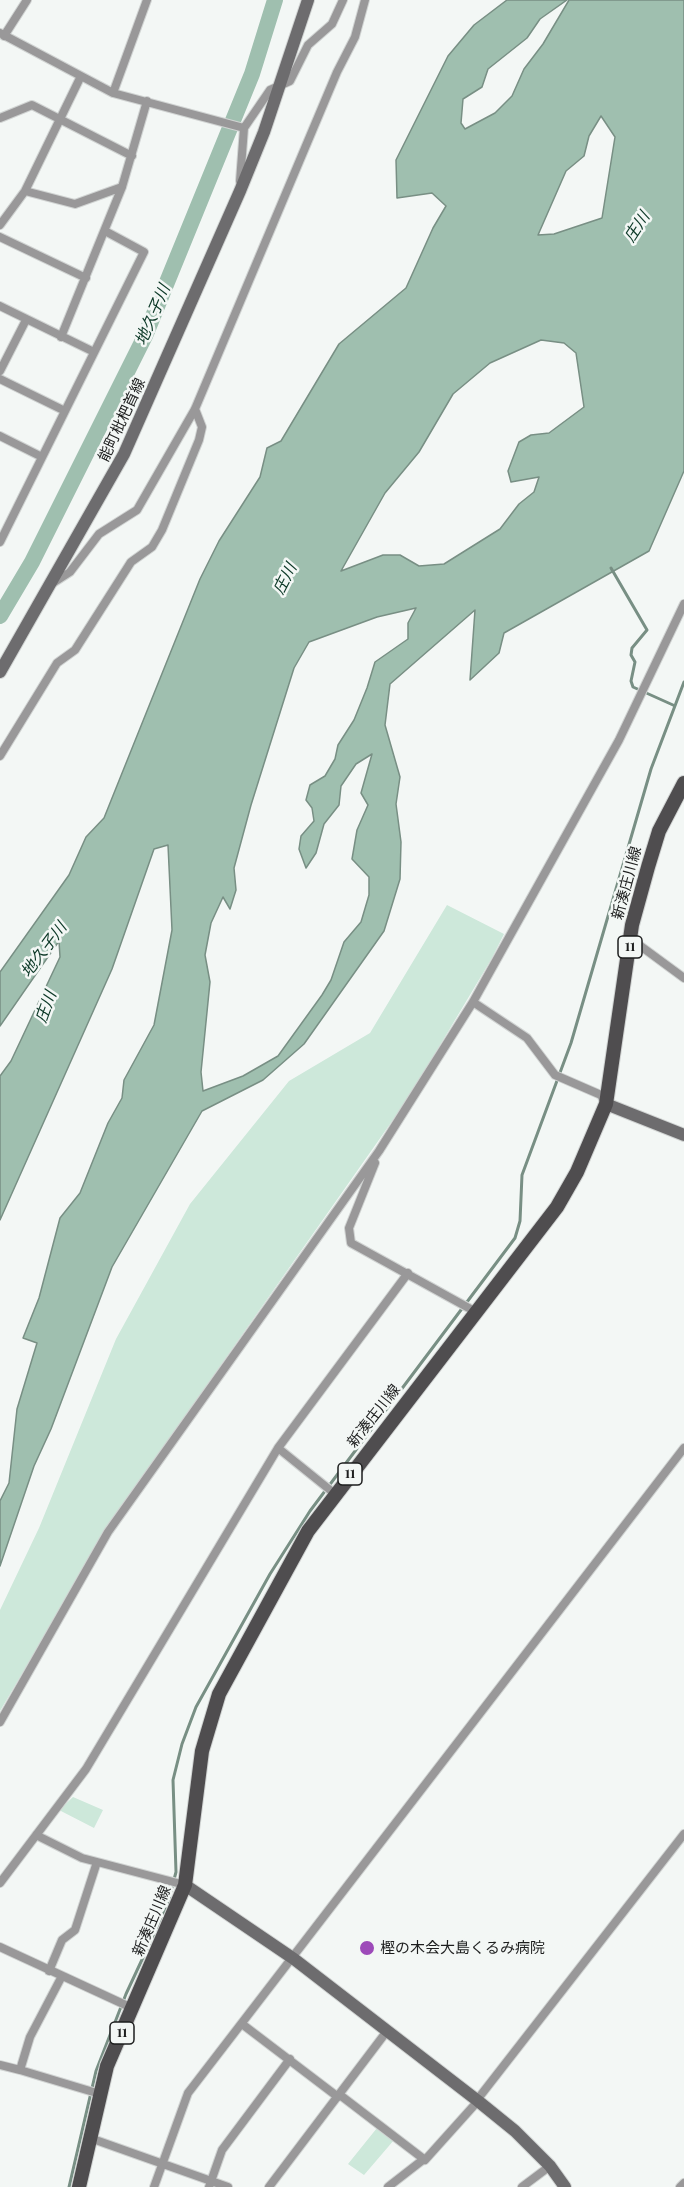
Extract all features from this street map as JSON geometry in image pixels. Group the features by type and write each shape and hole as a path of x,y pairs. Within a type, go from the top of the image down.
{"main road":[{"name":"能町枇杷首線","path":"0,672 124,454 240,191 308,0"},
{"name":"新湊庄川線","path":"79,2187 107,2067 186,1885 202,1751 219,1694 284,1571 308,1531 557,1208 587,1151 606,1104 631,939 658,831 680,799 684,783"},
{"path":"606,1104 684,1135"},
{"path":"186,1885 294,1959 478,2100 515,2131 550,2166 565,2187"}],"street":[{"path":"27,0 2,34 113,93 244,128"},
{"path":"113,93 147,0"},
{"path":"240,191 244,128 270,90 290,81 309,45 332,24 343,0"},
{"path":"52,583 70,572 99,534 137,510 195,409 337,72 355,37 365,0"},
{"path":"0,225 26,191 81,76"},
{"path":"61,337 122,187 147,101"},
{"path":"0,118 32,105 132,156"},
{"path":"26,191 75,204 122,187"},
{"path":"0,207 8,213"},
{"path":"0,542 144,252 105,231"},
{"path":"0,237 86,278"},
{"path":"0,306 94,352"},
{"path":"0,371 26,320"},
{"path":"0,379 65,411"},
{"path":"0,756 57,663 75,650 131,562 152,547 162,530 199,440 202,427 195,409"},
{"path":"0,436 42,457"},
{"path":"0,1722 108,1532 379,1150 473,1002 619,741 684,604"},
{"path":"631,939 684,978"},
{"path":"473,1002 527,1038 559,1077 601,1095 606,1104"},
{"path":"379,1150 349,1228 351,1243 476,1312"},
{"path":"0,1883 86,1769 278,1448 408,1273"},
{"path":"278,1448 335,1494"},
{"path":"154,2187 189,2093 684,1448"},
{"path":"36,1834 82,1858 186,1885"},
{"path":"388,2187 424,2159 478,2100 684,1834"},
{"path":"49,1971 62,1940 75,1930 97,1862"},
{"path":"0,1947 132,2008"},
{"path":"20,2070 30,2037 62,1977"},
{"path":"242,2024 424,2159"},
{"path":"269,2187 387,2031"},
{"path":"210,2184 222,2150 290,2058"},
{"path":"0,2065 100,2094"},
{"path":"90,2138 164,2162 210,2184 228,2187"},
{"path":"522,2187 550,2166"},
{"path":"680,2187 684,2183"}],"shaded area":[{"path":"447,905 504,934 492,958 409,1097 117,1513 0,1711 0,1610 39,1528 116,1339 190,1204 289,1081 370,1033"},
{"path":"73,1797 103,1810 94,1828 59,1810"},
{"path":"377,2128 394,2140 364,2175 348,2164"}],"water":[{"name":"庄川","path":"507,0 567,0 540,19 527,38 488,69 482,87 463,99 461,123 465,129 495,113 512,96 524,69 543,44 569,0 684,0 684,471 649,551 504,633 499,653 470,680 475,610 390,684 385,725 400,777 396,804 401,842 400,879 384,931 304,1044 263,1080 202,1111 112,1267 51,1429 34,1466 0,1566 0,1501 9,1483 17,1409 37,1343 23,1338 39,1298 60,1218 80,1193 108,1123 122,1098 124,1080 154,1025 172,930 168,845 154,849 112,969 0,1220 0,1076 11,1061 60,957 59,941 0,1026 0,972 69,875 86,837 104,818 200,579 219,541 260,477 267,448 281,441 339,344 406,288 433,228 446,206 432,193 397,198 396,160 448,56 474,25","holes":["601,116 615,137 602,218 554,234 538,235 566,171 584,156 589,136","541,340 564,343 576,353 584,407 549,433 531,435 519,442 508,471 511,482 539,477 534,492 519,504 500,529 444,564 419,566 400,555 383,555 341,571 385,493 419,452 453,394 490,363","416,608 408,623 408,639 375,662 354,720 338,745 335,759 325,776 310,785 306,800 312,808 314,821 301,836 299,849 306,868 316,853 324,824 339,805 341,786 356,764 372,754 361,793 368,805 357,830 352,859 369,877 369,895 361,922 344,942 331,980 322,995 278,1056 243,1076 203,1091 201,1072 210,982 205,955 211,923 223,897 230,909 236,890 234,868 251,805 294,668 309,642 377,617"]}],"waterway":[{"name":"地久子川","path":"0,616 32,562 145,336 252,74 275,0"},
{"path":"611,568 647,630 632,648 631,655 635,662 631,681 633,687 673,705"},
{"path":"69,2187 96,2071 126,1994 167,1906 176,1872 173,1780 182,1744 196,1707 270,1574 310,1511 515,1238 520,1221 522,1175 571,1043 651,769 684,682"}],"place":[{"name":"樫の木会大島くるみ病院","path":"367,1948"}]}
